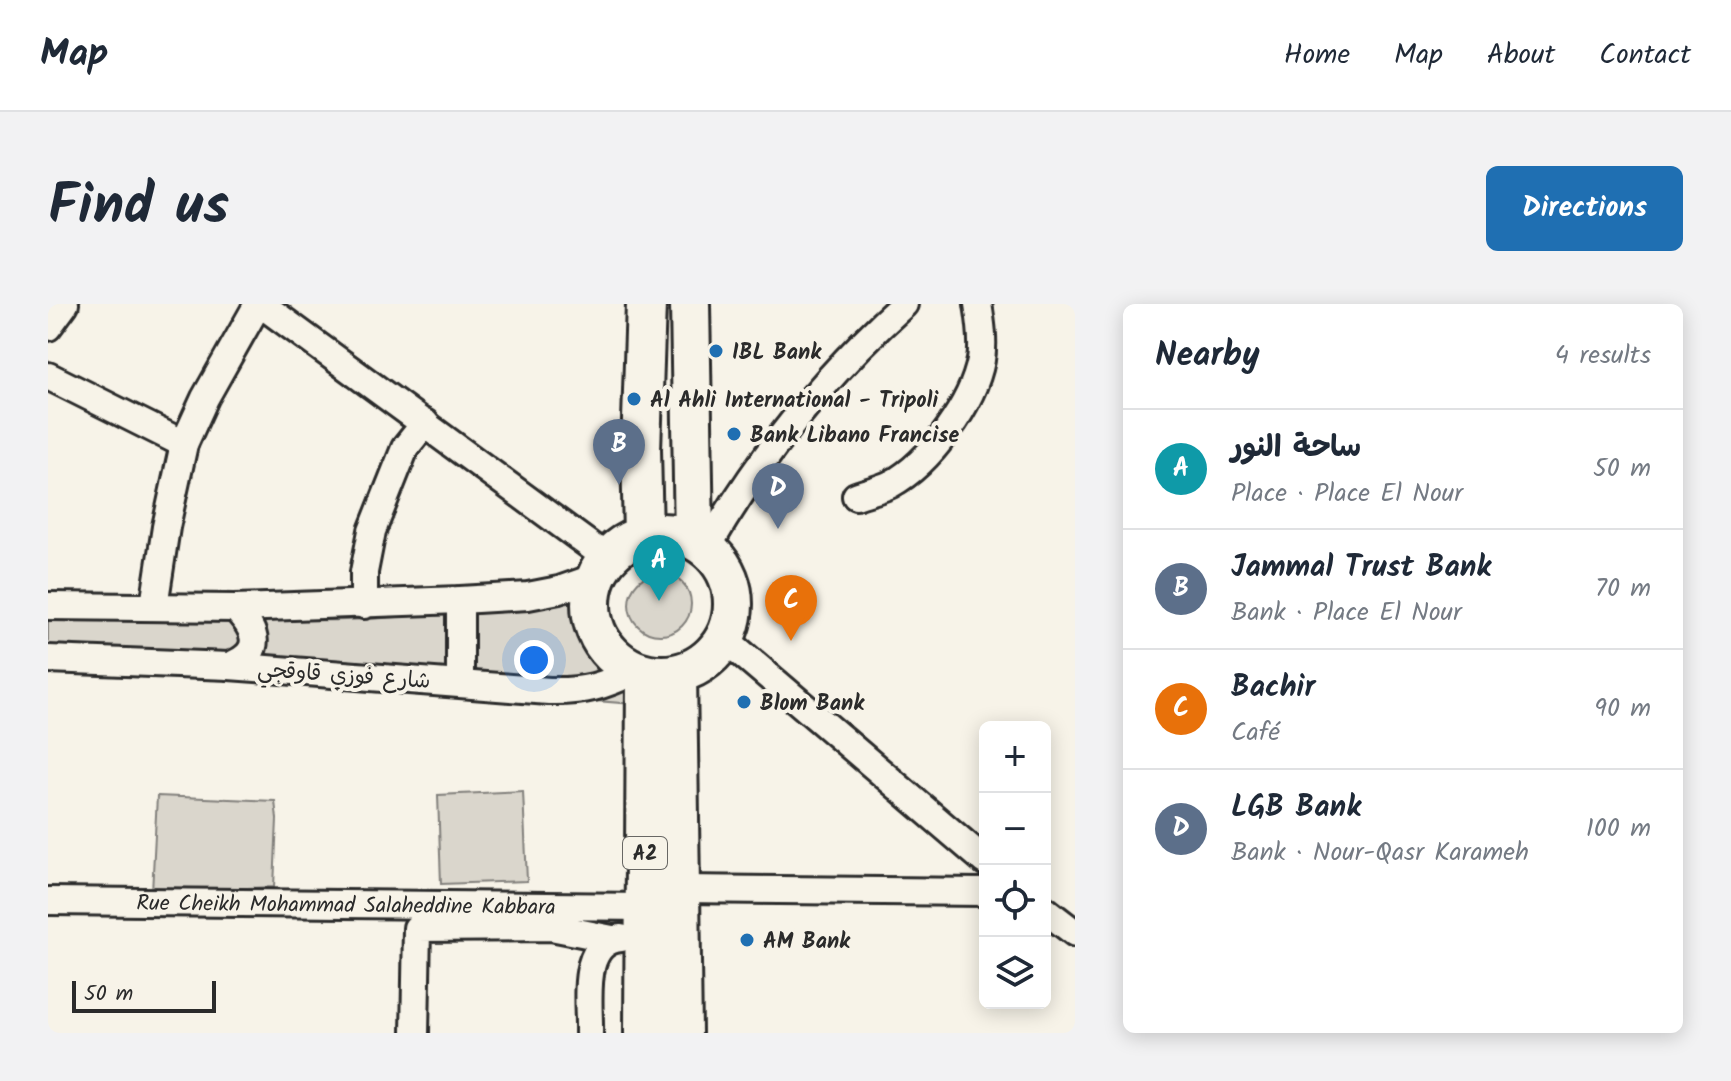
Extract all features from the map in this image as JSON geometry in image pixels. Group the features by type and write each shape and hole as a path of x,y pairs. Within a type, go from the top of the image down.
{"highway":[{"path":"643,535 641,449 646,304"},
{"path":"690,304 700,544"},
{"path":"663,532 700,544 721,562 730,580 734,600 733,620 725,639 713,655 696,667 653,673 616,659 601,642 593,621 591,599 602,568 623,544 643,535 663,532"},
{"name":"A2","path":"653,673 681,889 682,1033"},
{"name":"A2","path":"644,1033 633,927 653,673"}],"street":[{"path":"48,327 65,304"},
{"path":"48,606 235,608 528,596 559,590 602,568 425,423 259,304 205,398 184,444 166,527 154,606"},
{"path":"700,544 790,423 862,342 904,304"},
{"path":"856,496 891,484 916,464 945,434 967,400 981,360 982,326 978,304"},
{"path":"48,376 184,444"},
{"path":"364,605 364,572 372,531 405,448 425,423"},
{"path":"460,600 460,683"},
{"path":"229,666 248,655 254,643 250,625 235,608"},
{"path":"725,639 979,856"},
{"name":"شارع فوزي قاوقجي","path":"48,659 229,666 576,692 653,673"},
{"path":"681,889 979,892"},
{"name":"Rue Cheikh Mohammad Salaheddine Kabbara","path":"48,901 633,927"},
{"path":"1051,915 1075,933"},
{"path":"589,1033 593,956 600,947 633,927"},
{"path":"415,1033 417,928 633,927 682,934"}],"shaded area":[{"path":"660,573 682,582 691,604 682,626 660,635 638,626 629,604 638,582"},
{"path":"586,590 599,628 624,664 660,706 48,658 48,599 233,617 345,620 436,613"},
{"path":"523,791 527,881 441,884 438,795"},
{"path":"157,796 275,801 274,887 152,892"}],"place":[{"name":"IBL Bank","path":"716,351"},
{"name":"Al Ahli International - Tripoli","path":"634,399"},
{"name":"Bank Libano Francise","path":"734,434"},
{"name":"Jammal Trust Bank","path":"619,485"},
{"name":"LGB Bank","path":"778,529"},
{"name":"ساحة النور","path":"659,601"},
{"name":"Bachir","path":"791,641"},
{"name":"Blom Bank","path":"744,702"},
{"name":"AM Bank","path":"747,940"}]}
